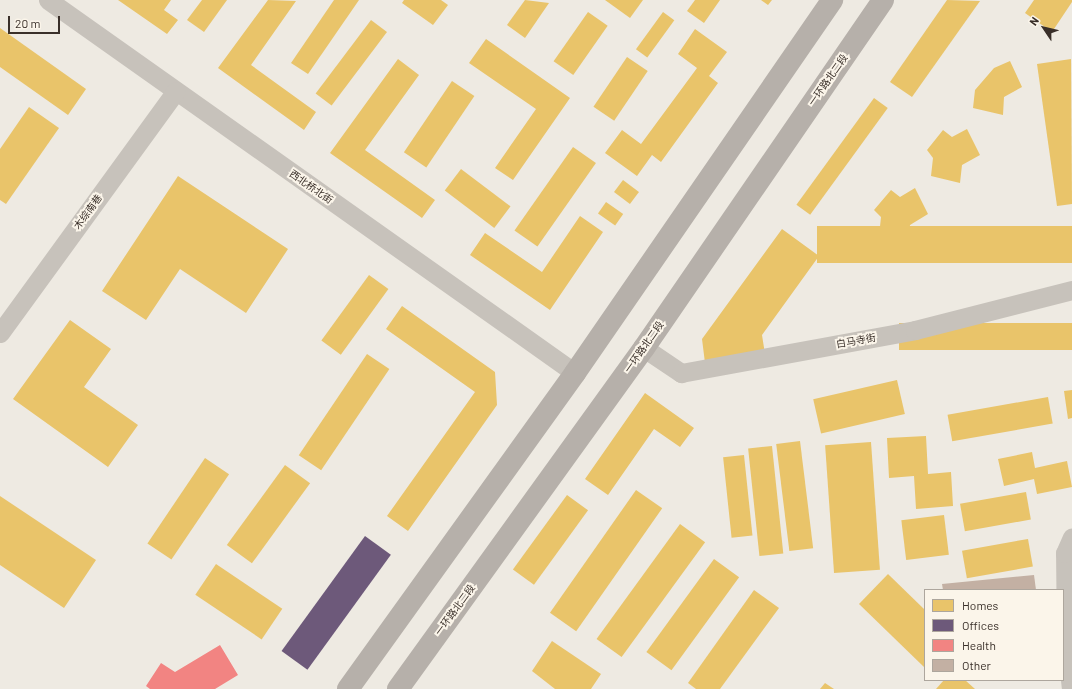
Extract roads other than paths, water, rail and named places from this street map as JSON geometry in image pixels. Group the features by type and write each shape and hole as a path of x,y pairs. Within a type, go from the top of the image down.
{"main road":[{"path":"348,689 575,373 832,0"},
{"name":"一环路北二段","path":"398,689 644,348 883,0"}],"street":[{"name":"西北桥北街","path":"48,0 575,373"},
{"name":"木综南巷","path":"0,333 176,91"},
{"name":"白马寺街","path":"644,348 681,373 915,330 1072,290"},
{"path":"1071,689 1066,643 1065,553 1072,537"}]}
